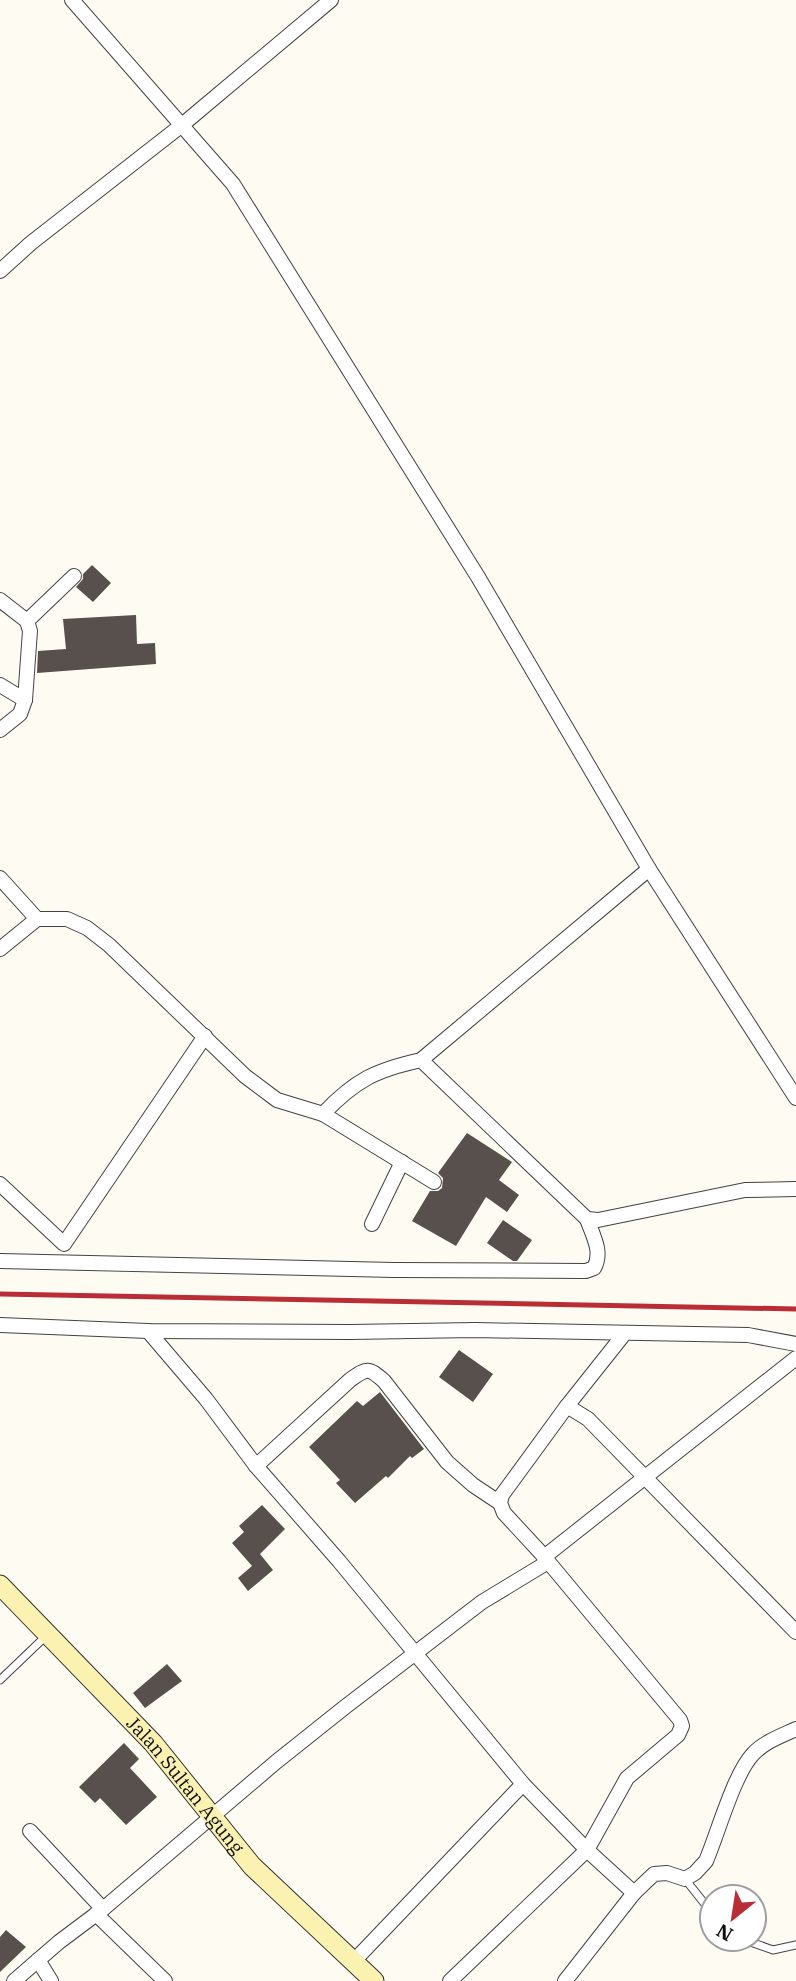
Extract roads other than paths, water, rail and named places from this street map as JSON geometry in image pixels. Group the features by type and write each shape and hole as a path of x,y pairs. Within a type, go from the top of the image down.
{"street":[{"path":"72,0 233,184 478,578 649,869 796,1098"},
{"path":"0,271 331,0"},
{"path":"27,621 74,576"},
{"path":"0,600 27,621 30,631 25,700 20,714 0,730"},
{"path":"0,685 25,700"},
{"path":"323,1114 341,1095 367,1077 392,1066 421,1060 649,869"},
{"path":"0,878 37,919"},
{"path":"0,949 37,919 67,919 87,928 109,945 244,1076 277,1100 323,1114 434,1182"},
{"path":"64,1244 205,1036"},
{"path":"0,1261 394,1270 586,1271 594,1268 599,1259 598,1247 587,1219 421,1060"},
{"path":"372,1224 402,1162"},
{"path":"0,1184 82,1262"},
{"path":"587,1219 598,1220 745,1190 796,1189"},
{"path":"0,1325 148,1331 475,1330 748,1335 796,1344"},
{"path":"148,1331 206,1399 256,1466 339,1561 523,1784 587,1850 634,1893"},
{"path":"500,1503 502,1495 567,1406 625,1333"},
{"path":"14,1981 286,1754 482,1602 546,1560 643,1476 796,1359"},
{"path":"256,1466 350,1380 364,1370 372,1371 384,1381 447,1462 500,1503 504,1513 680,1720 682,1726 678,1735 627,1778 587,1850 450,1981"},
{"path":"567,1406 588,1419 796,1632"},
{"name":"Jalan Sultan Agung","path":"0,1586 153,1743 252,1866 374,1981"},
{"path":"565,1981 634,1893 653,1874 667,1873 685,1879 706,1861 743,1767 754,1753 769,1741 796,1729"},
{"path":"353,1962 523,1784"},
{"path":"30,1831 165,1981"},
{"path":"38,1960 51,1981"}],"lane":[{"path":"0,1680 46,1636"},
{"path":"685,1879 698,1895"},
{"path":"768,1948 773,1950 796,1945"}],"railway":[{"path":"0,1294 796,1309"}]}
